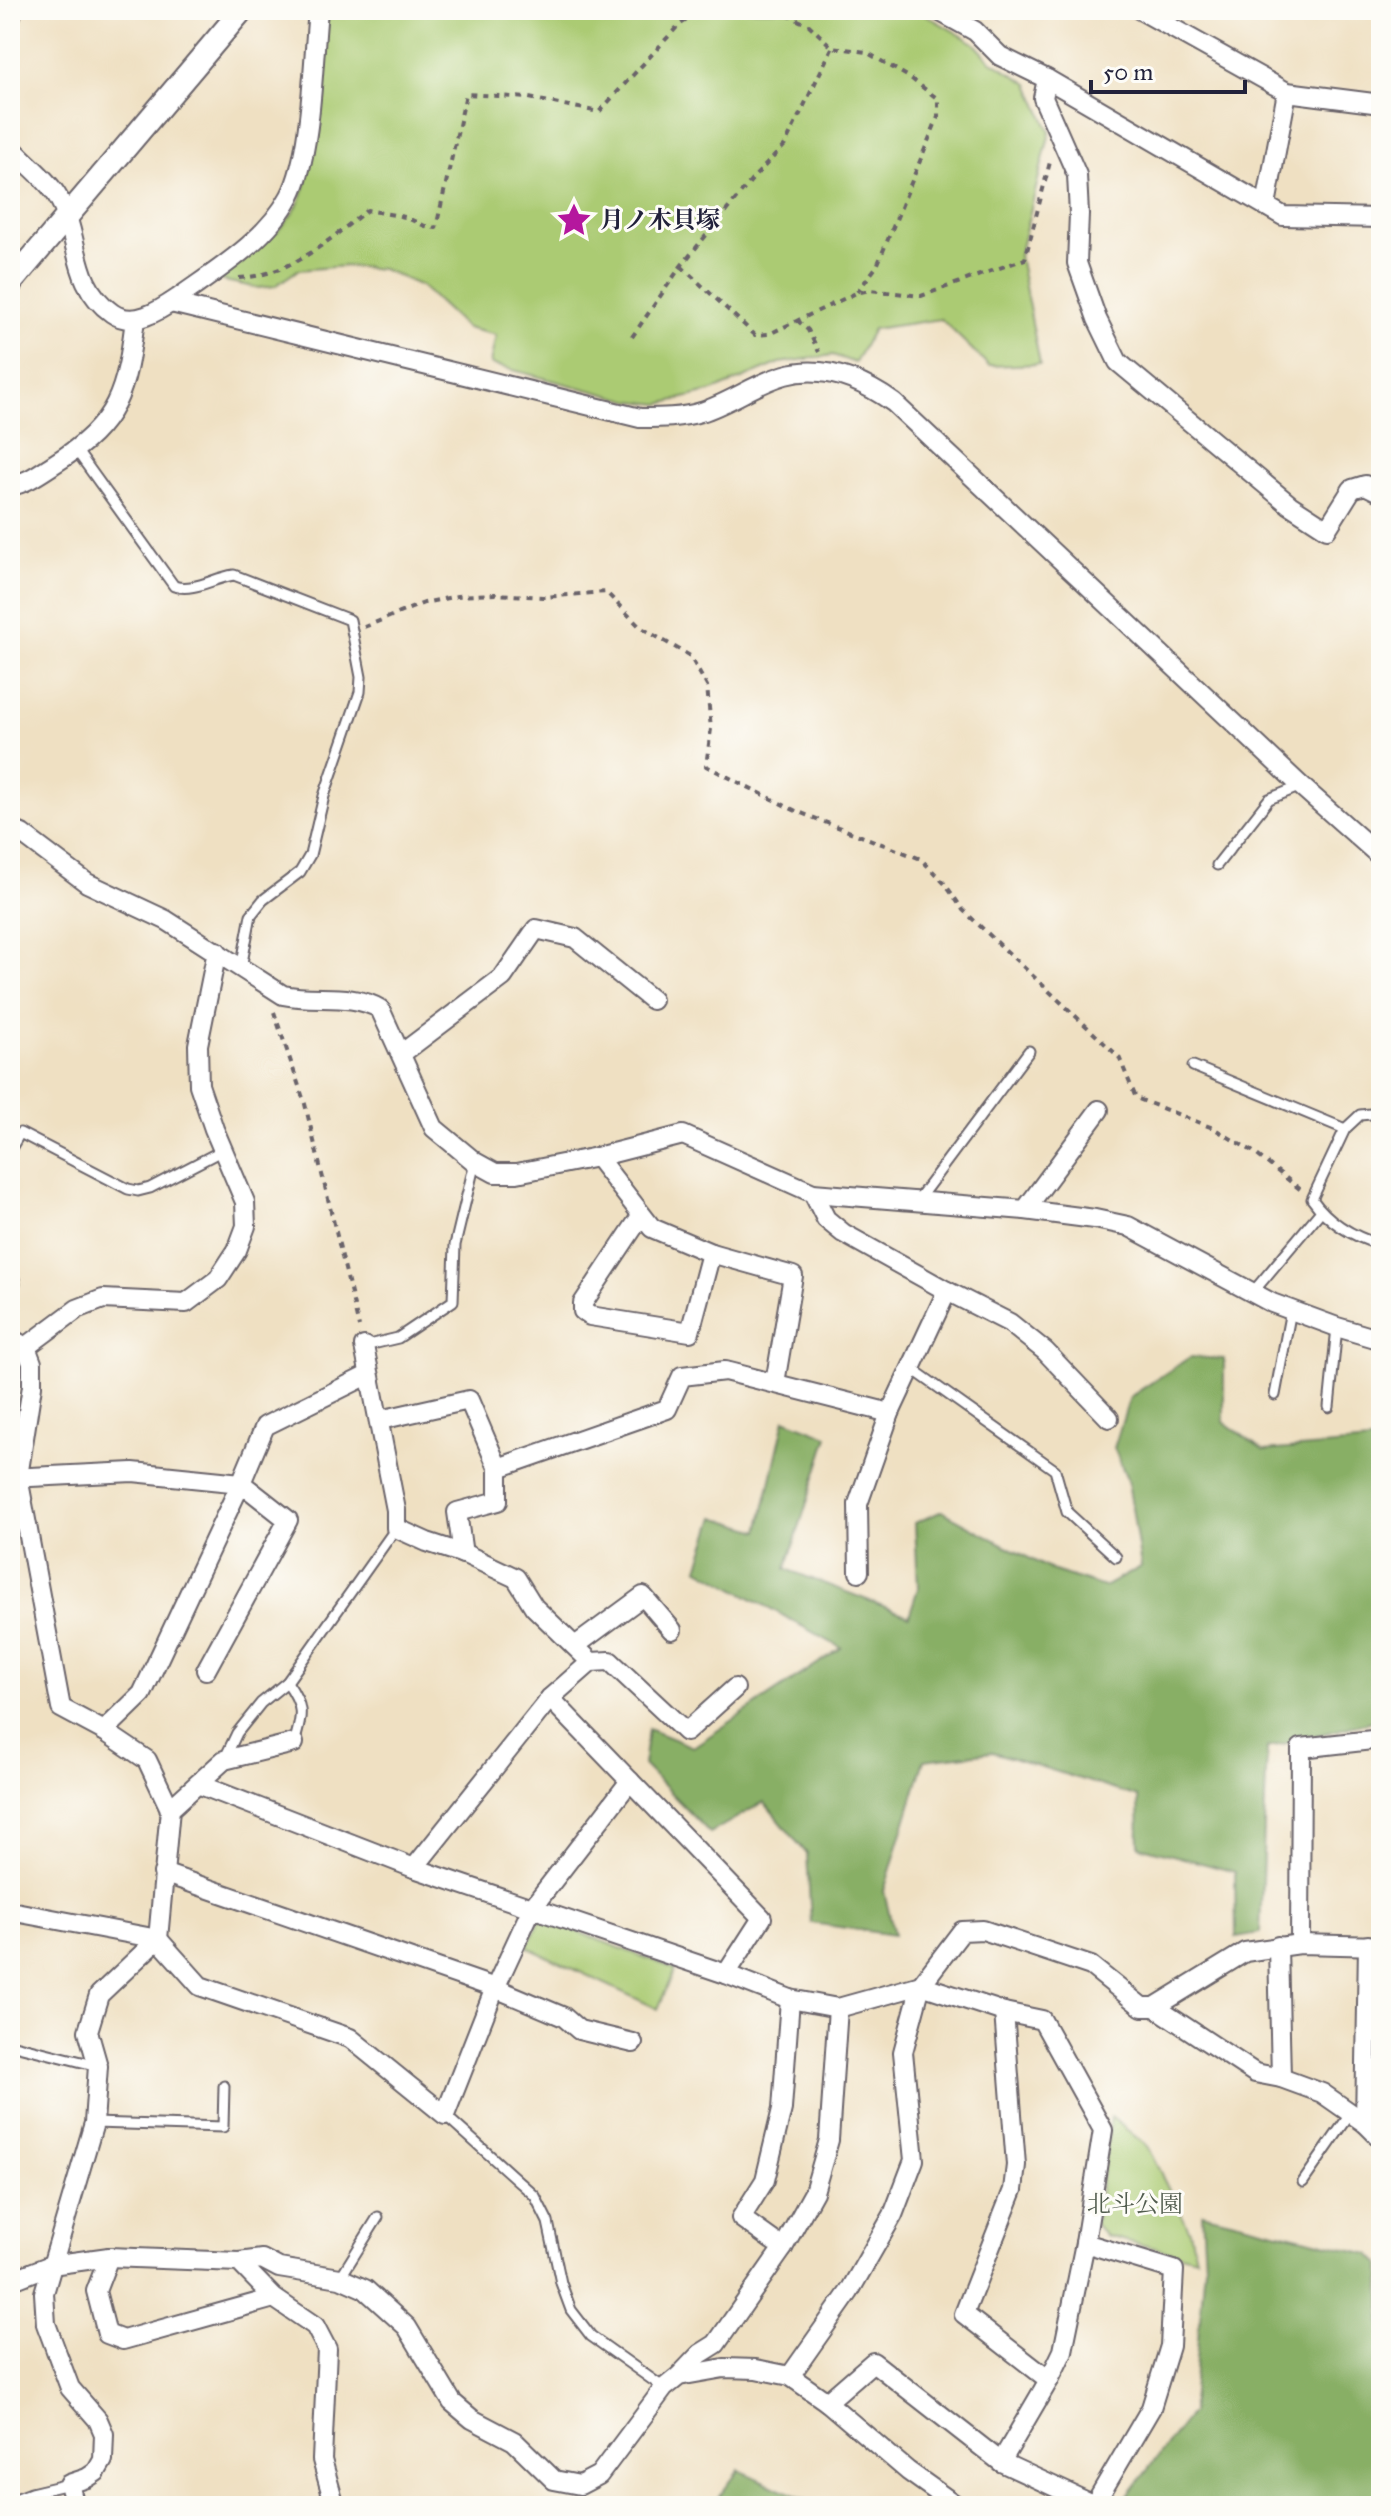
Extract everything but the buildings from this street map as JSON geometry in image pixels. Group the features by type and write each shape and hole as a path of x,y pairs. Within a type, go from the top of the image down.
{"street":[{"path":"10,18 13,10"},
{"path":"10,284 242,10"},
{"path":"10,146 56,193 73,232 84,282 95,299 115,315 135,319 157,311 213,273 259,235 291,194 299,175 304,146 318,10"},
{"path":"937,10 975,31 1000,56 1047,79 1283,216 1381,218"},
{"path":"1140,10 1165,15 1287,92 1381,104"},
{"path":"1047,79 1043,98 1077,175 1077,263 1097,319 1118,362 1290,505 1327,529 1352,489 1365,485 1381,493"},
{"path":"1266,205 1287,92"},
{"path":"171,303 640,418 671,418 700,412 785,375 808,371 860,382 894,403 1301,786 1378,850"},
{"path":"10,486 22,484 76,450 103,426 120,396 130,365 135,319"},
{"path":"10,829 22,834 87,883 166,920 283,995 301,999 344,998 369,1002 380,1009 434,1128 475,1162 495,1173 517,1173 597,1157 683,1135 813,1193 1025,1210 1128,1226 1291,1310 1381,1340"},
{"path":"401,1054 503,977 536,929 575,938 652,1000"},
{"path":"75,2506 69,2484 96,2472 103,2460 104,2434 98,2420 70,2388 46,2324 44,2293 94,2123 98,2066 88,2031 99,1995 158,1939 170,1809 147,1760 104,1731 61,1708 14,1478 32,1386 32,1363 18,1343 77,1309 103,1299 186,1303 218,1279 237,1250 246,1226 245,1202 199,1085 198,1045 217,951"},
{"path":"1025,1210 1099,1110"},
{"path":"597,1157 652,1228 711,1253 793,1276 775,1383"},
{"path":"813,1193 826,1219 843,1233 1010,1323 1045,1351 1109,1418"},
{"path":"641,1216 583,1303 583,1311 590,1316 690,1332 711,1253"},
{"path":"859,1572 858,1504 890,1413 947,1291"},
{"path":"364,1346 396,1510 396,1528 516,1578 534,1607 591,1662"},
{"path":"498,1468 667,1409 682,1376 725,1371 890,1413"},
{"path":"104,1731 142,1694 265,1426 368,1375"},
{"path":"380,1420 469,1400 498,1468 498,1501 457,1512 463,1554"},
{"path":"14,1478 133,1472 241,1483 288,1520 206,1670"},
{"path":"575,1646 643,1596 672,1630"},
{"path":"414,1868 550,1698 591,1662 610,1661 686,1732 735,1688"},
{"path":"550,1698 762,1918 726,1974"},
{"path":"1300,1944 1301,1748 1381,1739"},
{"path":"170,1809 224,1760 294,1743"},
{"path":"10,1911 158,1939 200,1986 350,2038 445,2115 495,1988 532,1908 630,1781"},
{"path":"198,1784 414,1868 726,1974 790,1999 838,2008 921,1985 1004,2012 1042,2020 1103,2130 1085,2243 1063,2351 1001,2462"},
{"path":"163,1873 495,1988 564,2017 579,2030 633,2043"},
{"path":"790,2376 849,2292 893,2215 914,2160 903,2052 921,1985 962,1931 983,1930 1091,1966 1142,2007 1155,2007 1245,1952 1300,1944 1374,1946 1358,2118"},
{"path":"1278,1946 1281,2078"},
{"path":"783,2248 741,2218 765,2180 782,2109 790,1999"},
{"path":"1155,2007 1255,2073 1281,2078 1322,2093 1358,2118 1381,2139"},
{"path":"10,2281 51,2265 109,2257 239,2262 262,2259 279,2268 340,2278 365,2289 407,2327 452,2402 472,2419 514,2441 554,2480 580,2485 599,2475 664,2388 700,2354 716,2344 783,2248 814,2192 829,2140 838,2008"},
{"path":"1004,2012 1016,2165 1013,2190 964,2314 1049,2380"},
{"path":"827,2402 873,2362 1001,2462 1094,2505 1151,2408 1170,2346 1174,2270 1085,2243"},
{"path":"109,2257 96,2291 107,2334 123,2340 274,2298"},
{"path":"239,2262 274,2298 315,2326 327,2349 322,2460 335,2506"},
{"path":"679,2376 724,2368 756,2369 790,2376 827,2402 908,2471 957,2506"}],"lane":[{"path":"76,450 174,586 186,590 234,575 350,620 361,677 360,692 324,796 310,855 300,872 263,900 251,915 241,968"},
{"path":"1217,865 1269,799 1301,786"},
{"path":"917,1201 1029,1051"},
{"path":"1193,1066 1345,1129"},
{"path":"1381,1113 1360,1115 1345,1129 1312,1199 1321,1211 1362,1239 1381,1245"},
{"path":"10,1150 20,1133 128,1189 138,1191 150,1188 223,1150"},
{"path":"364,1346 398,1338 453,1301 455,1245 475,1162"},
{"path":"1253,1292 1321,1211"},
{"path":"10,1259 15,1284 10,1293"},
{"path":"1275,1395 1291,1310"},
{"path":"1329,1407 1337,1327"},
{"path":"911,1368 1055,1470 1067,1512 1116,1557"},
{"path":"224,1760 237,1733 261,1703 287,1682 396,1528"},
{"path":"287,1682 300,1701 301,1722 294,1743"},
{"path":"10,2044 98,2066"},
{"path":"94,2123 223,2127 224,2086"},
{"path":"445,2115 535,2196 548,2222 561,2283 571,2310 591,2336 664,2388"},
{"path":"1303,2182 1358,2118"},
{"path":"340,2278 378,2217"},
{"path":"10,2501 69,2484"}],"path":[{"path":"213,273 236,278 277,272 314,252 367,210 405,217 436,228 466,94 529,98 599,112 679,25 702,10"},
{"path":"775,10 809,25 832,47 866,52 909,77 938,99 938,117 883,253 856,293"},
{"path":"632,337 681,266 755,176 785,145 832,47"},
{"path":"681,266 755,335 769,334 856,293 870,290 921,296 1025,259 1058,132"},
{"path":"796,320 808,330 827,373"},
{"path":"352,632 424,603 457,596 495,594 543,597 606,592 640,627 690,656 707,686 711,729 706,766 796,811 921,859 945,884 963,910 1119,1057 1136,1098 1213,1128 1252,1151 1312,1199"},
{"path":"264,983 305,1104 364,1346"}],"green space":[{"path":"328,10 917,10 974,43 990,60 1029,84 1050,132 1019,256 1040,364 989,366 941,319 873,329 855,363 833,355 780,363 713,391 660,404 632,401 490,364 496,335 466,328 421,286 382,269 346,266 298,270 275,286 259,288 219,280 276,232 292,214 301,197 314,146"},
{"path":"1190,1357 1224,1359 1224,1422 1264,1451 1381,1441 1381,1719 1267,1748 1260,1933 1236,1937 1235,1872 1139,1846 1138,1797 993,1752 924,1760 884,1891 894,1935 811,1923 807,1854 764,1802 710,1833 643,1765 648,1729 693,1747 841,1648 698,1568 715,1517 759,1531 785,1419 828,1436 786,1569 909,1616 918,1588 915,1523 942,1511 1051,1570 1104,1587 1141,1567 1128,1481 1114,1448 1130,1397"},
{"path":"541,1918 675,1969 658,2009 527,1947"},
{"name":"北斗公園","path":"1111,2117 1147,2146 1190,2231 1196,2258 1106,2236 1095,2224"},
{"path":"1202,2213 1369,2254 1381,2264 1381,2506 1120,2506 1191,2413 1205,2266"},
{"path":"739,2470 819,2506 712,2506"}],"place":[{"name":"月ノ木貝塚","path":"574,220"}]}
